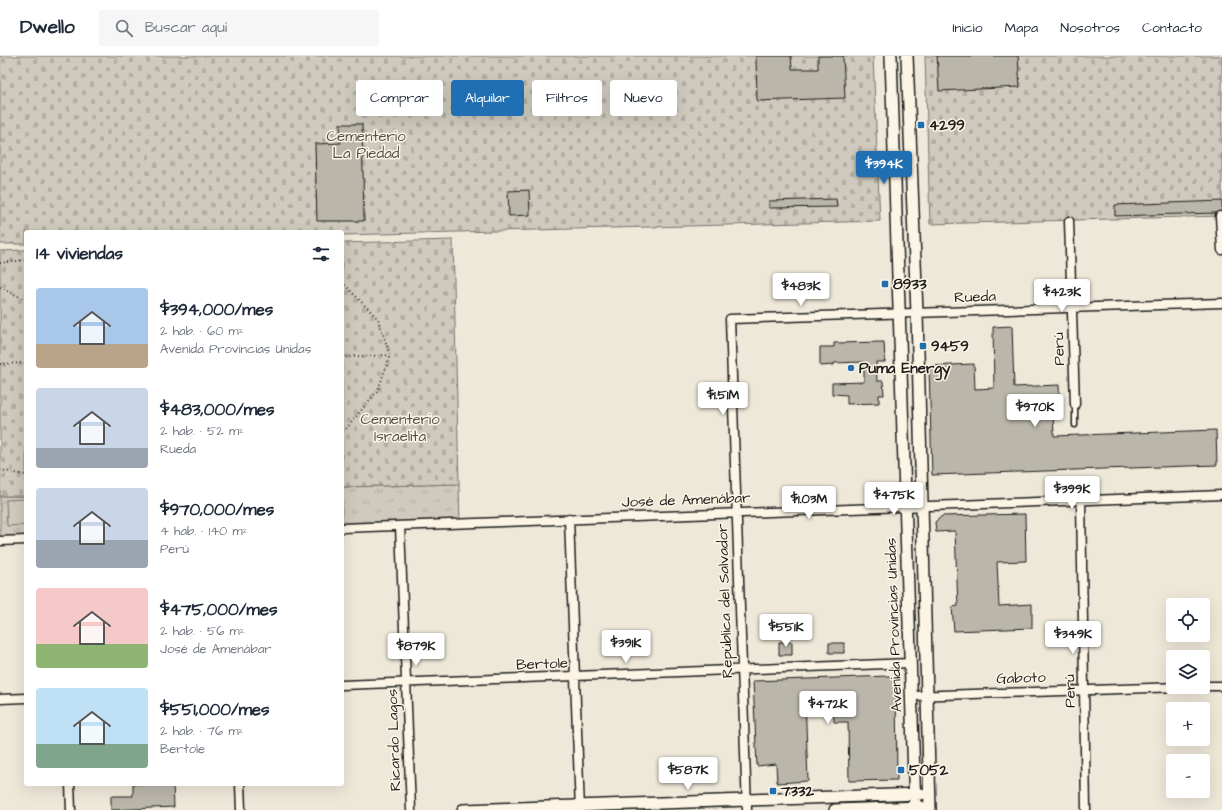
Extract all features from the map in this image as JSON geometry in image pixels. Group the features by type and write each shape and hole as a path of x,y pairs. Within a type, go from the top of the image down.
{"main road":[{"name":"Avenida Provincias Unidas","path":"891,56 915,808"},
{"name":"Avenida Provincias Unidas","path":"907,56 917,313 930,808"},
{"path":"463,810 746,805 929,794"},
{"path":"835,810 930,808"}],"street":[{"path":"1220,216 1222,250"},
{"name":"Perú","path":"1069,220 1075,404"},
{"name":"Rueda","path":"730,319 1222,303"},
{"name":"República del Salvador","path":"730,319 746,805"},
{"name":"José de Amenábar","path":"344,528 922,505 1222,495"},
{"name":"Perú","path":"1081,500 1086,810"},
{"path":"569,519 580,808"},
{"name":"Ricardo Lagos","path":"400,526 407,683 410,810"},
{"path":"0,541 24,540"},
{"name":"Bertole","path":"344,686 911,663"},
{"path":"1210,686 1222,686"},
{"name":"Gaboto","path":"912,696 1166,687"},
{"path":"0,699 24,698"},
{"path":"70,786 71,810"},
{"path":"240,786 240,810"}],"lane":[{"path":"1075,404 1075,425"}],"path":[{"path":"0,262 24,260"},
{"path":"344,283 378,320 390,355 378,390 346,429"},
{"path":"0,287 24,299"},
{"path":"344,357 390,355"},
{"path":"0,364 24,363"},
{"path":"0,470 24,475"}],"green space":[{"name":"Cementerio La Piedad","path":"0,56 873,56 880,221 344,235 344,230 24,230 24,244 0,244"},
{"path":"925,56 1222,56 1222,216 930,224"},
{"name":"Cementerio Israelita","path":"453,240 459,484 344,487 344,243"},
{"path":"24,250 24,496 0,496 0,251"},
{"path":"459,484 460,522 344,526 344,487"},
{"path":"0,496 24,496 24,537 0,537"},
{"path":"24,499 24,525 7,526 6,500"}],"building":[{"path":"756,56 791,56 792,69 818,69 818,56 843,56 845,98 757,101"},
{"path":"937,56 1018,56 1020,87 939,91"},
{"path":"340,124 362,124 364,221 317,221 315,144 341,143"},
{"path":"529,190 530,215 509,216 508,191"},
{"path":"836,199 837,207 769,208 769,201"},
{"path":"1222,201 1222,211 1216,213 1115,216 1115,205"},
{"path":"1012,326 1014,387 1059,385 1060,412 1053,412 1054,436 1216,430 1217,465 932,475 929,366 974,364 975,389 994,388 993,327"},
{"path":"884,342 885,362 876,362 877,381 883,381 884,395 879,395 879,403 847,404 847,395 832,394 832,383 864,382 864,362 834,363 834,365 820,366 820,347 834,347 834,343"},
{"path":"1025,514 1026,561 997,562 999,606 1032,604 1032,628 954,631 952,607 958,606 955,531 936,532 935,522 942,516"},
{"path":"779,642 792,642 792,655 779,655"},
{"path":"829,643 844,643 844,653 829,653"},
{"path":"889,676 896,683 897,780 849,781 848,722 834,722 833,696 805,696 808,781 777,783 776,764 757,766 753,681"},
{"path":"133,786 173,786 174,807 111,810 111,796 133,796"}],"place":[{"name":"4299","path":"921,125"},
{"name":"8933","path":"885,284"},
{"name":"9459","path":"923,346"},
{"name":"Puma Energy","path":"851,368"},
{"name":"5052","path":"901,770"},
{"name":"7332","path":"773,791"}]}
